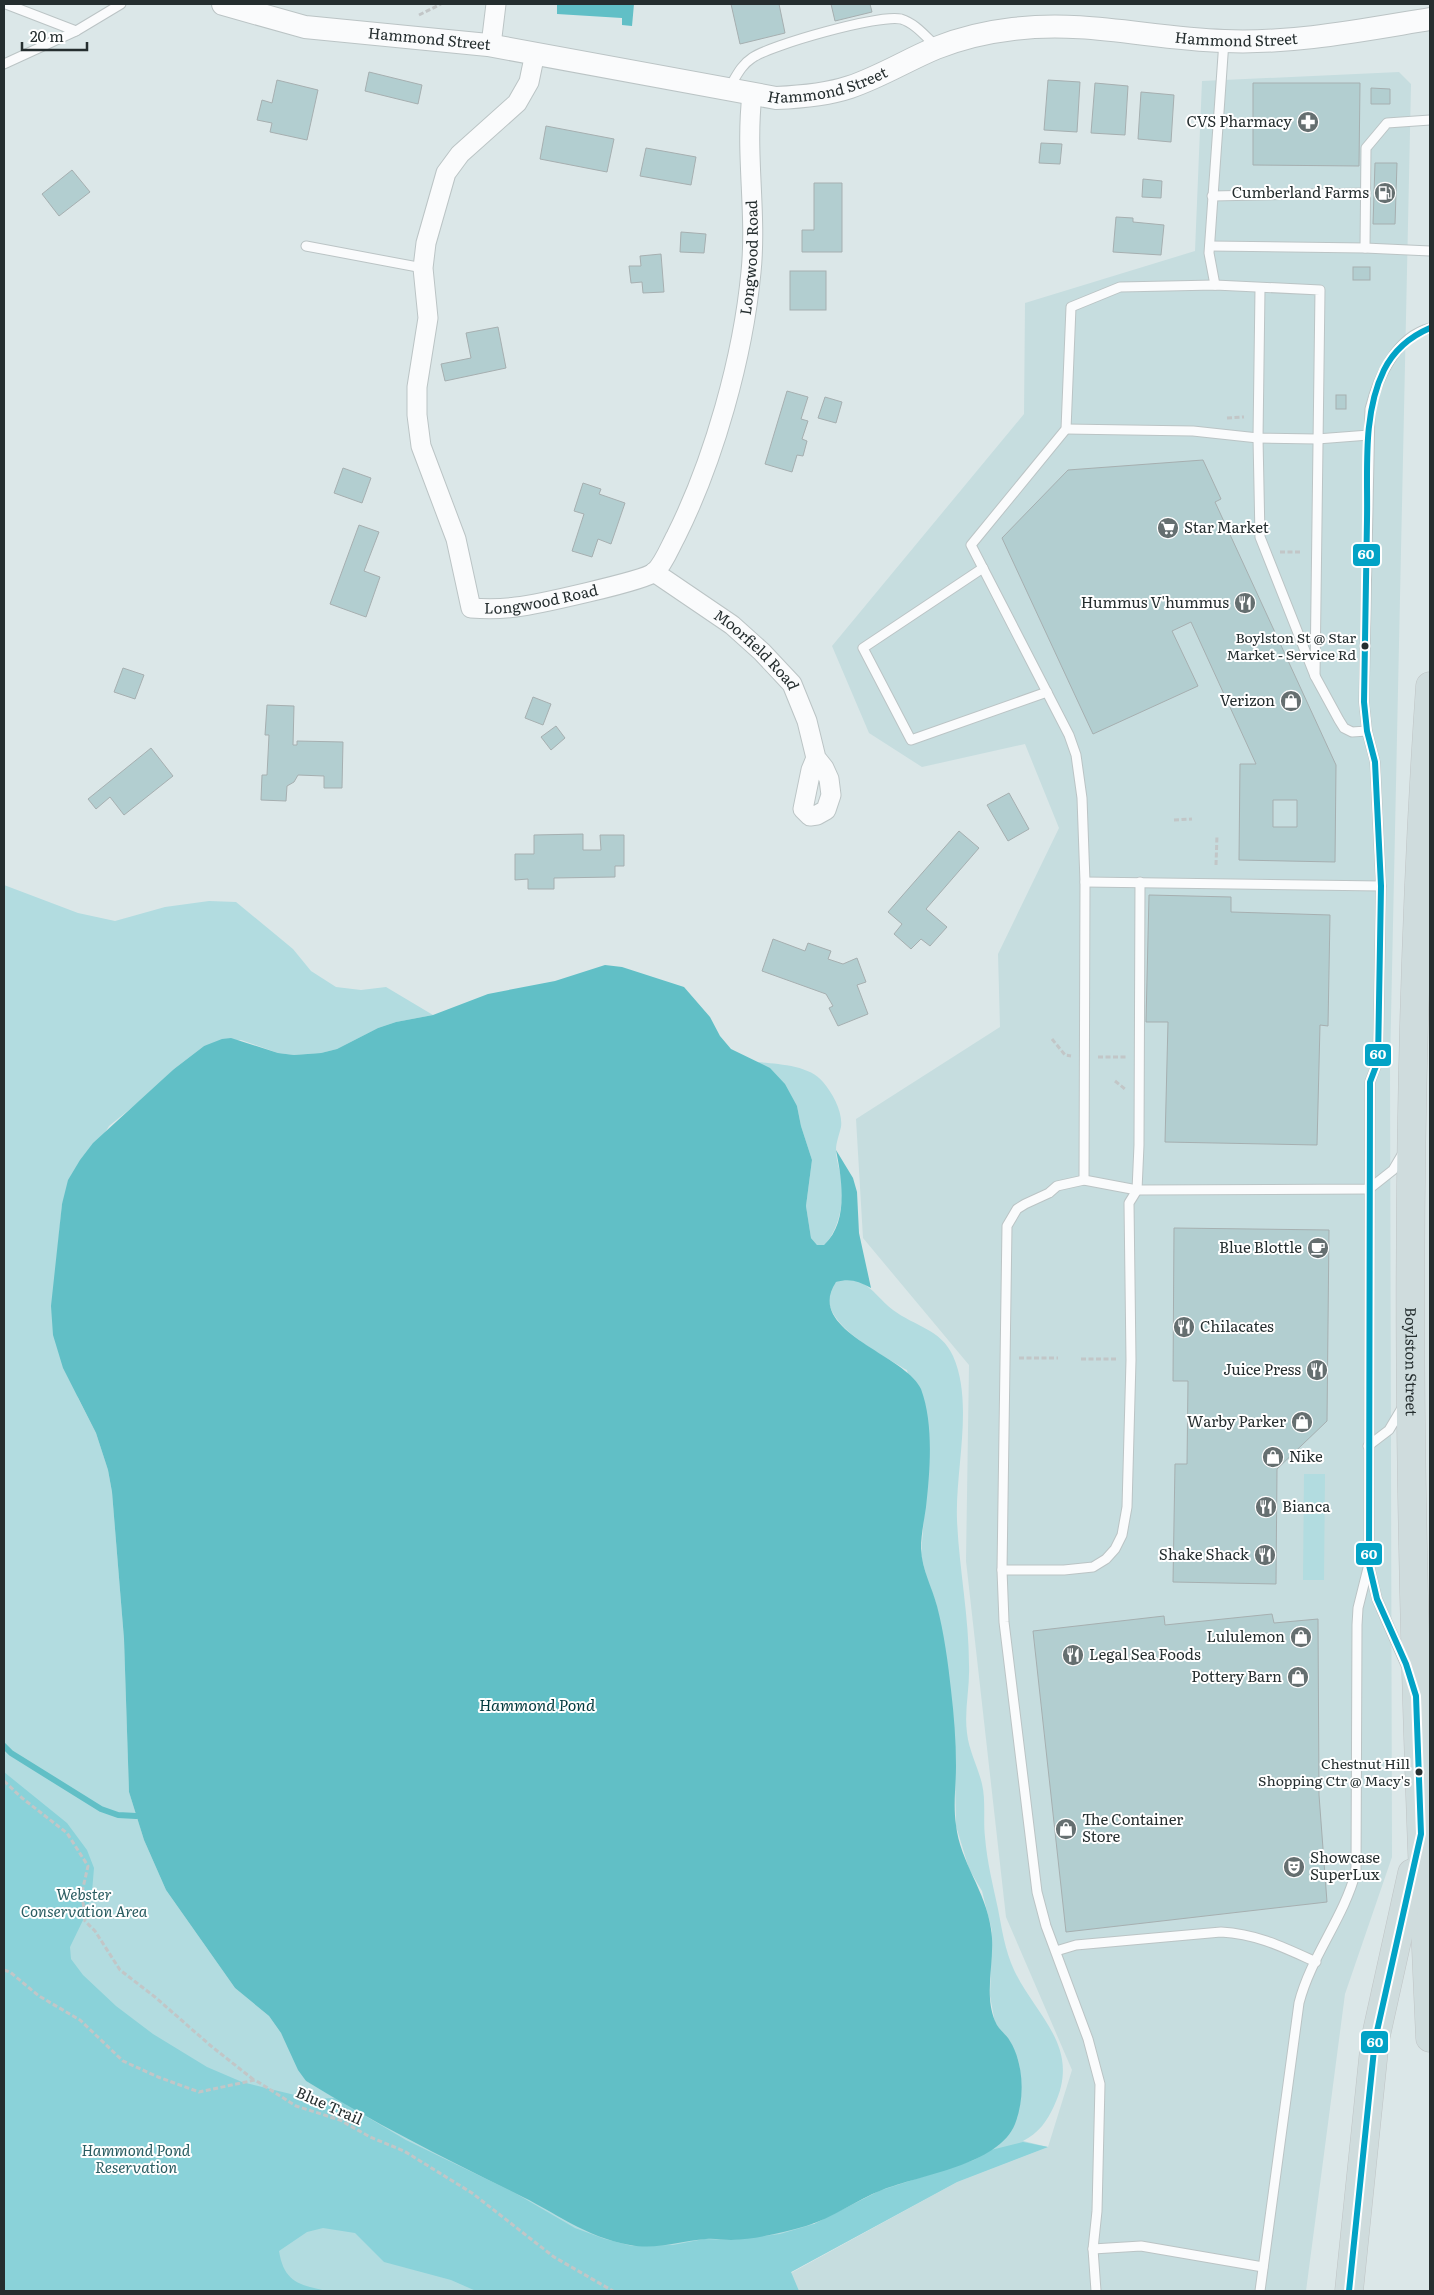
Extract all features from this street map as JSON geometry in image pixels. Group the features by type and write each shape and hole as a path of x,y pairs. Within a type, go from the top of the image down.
{"highway":[{"name":"Boylston Street","path":"1430,686 1422,1033 1412,1126 1411,1375 1416,1696 1430,2038"},
{"path":"1349,2291 1375,2040 1421,1834"}],"street":[{"name":"Hammond Street","path":"223,4 305,27 330,31 491,45 776,98 799,98 850,88 937,48 990,32 1041,26 1108,28 1224,41 1304,38 1430,19"},
{"path":"491,45 496,4"},
{"name":"Longwood Road","path":"536,53 529,82 518,103 460,154 446,173 426,244 423,268 428,318 418,387 421,446 456,540 471,608 496,609 534,605 654,572 682,524 702,478 718,428 740,341 751,272 750,119 752,95"},
{"name":"Moorfield Road","path":"654,572 732,625 762,652 792,684 807,721 816,758"}],"lane":[{"path":"6,4 76,31"},
{"path":"4,64 76,31 121,4"},
{"path":"728,90 740,69 751,58 764,50 888,18 900,19 913,25 937,48"},
{"path":"1215,285 1210,246 1224,41"},
{"path":"1365,248 1366,148 1387,123 1430,120"},
{"path":"1212,196 1366,193"},
{"path":"306,246 423,268"},
{"path":"1210,246 1365,248 1430,251"},
{"path":"1084,1180 1085,882 1082,798 1076,755 1047,692 971,545 1066,429 1072,307 1120,287 1215,285 1320,290 1315,676"},
{"path":"1260,288 1258,438 1260,537 1315,676 1344,728 1360,733 1367,731"},
{"path":"1416,1696 1403,1657 1377,1599 1369,1565 1370,1082 1378,1062 1381,886 1375,762 1367,731 1364,702 1369,435 1374,396 1387,366 1410,338 1430,328"},
{"path":"1066,429 1193,431 1258,438 1317,439 1369,435"},
{"path":"983,568 863,648 911,740 1047,692"},
{"path":"1085,882 1381,886"},
{"path":"1002,1570 1064,1570 1093,1567 1106,1559 1115,1549 1122,1536 1127,1507 1131,1360 1129,1203 1137,1190 1140,882"},
{"path":"1096,2291 1093,2249 1097,2211 1100,2084 1091,2048 1041,1910 1031,1849 1004,1622 1002,1570 1007,1226 1017,1209 1025,1204 1049,1193 1057,1186 1084,1180 1137,1190 1369,1189 1393,1170 1400,1160 1412,1126"},
{"path":"1368,1446 1389,1430 1399,1416 1411,1375"},
{"path":"1260,2291 1299,2003 1308,1975 1350,1894 1356,1871 1356,1625 1358,1608 1369,1565"},
{"path":"1056,1951 1076,1945 1221,1932 1245,1934 1261,1938 1316,1962"},
{"path":"1093,2249 1141,2246 1263,2267"}],"path":[{"path":"416,16 441,4"},
{"path":"1279,552 1306,552"},
{"path":"1174,820 1192,819"},
{"path":"1216,865 1217,835"},
{"path":"1052,1039 1065,1055 1072,1056"},
{"path":"1096,1057 1132,1057"},
{"path":"1017,1358 1058,1358"},
{"path":"1081,1359 1119,1360"},
{"name":"Blue Trail","path":"4,1781 22,1798 67,1833 88,1866 82,1892 85,1921 95,1931 120,1970 255,2080 296,2106 340,2120 370,2137 404,2151 472,2193 554,2257 613,2291"},
{"path":"4,1970 10,1972 39,1996 80,2020 123,2061 158,2077 199,2092 255,2080"}],"shaded area":[{"path":"1399,72 1411,84 1390,1064 1392,1857 1345,1994 1306,2291 799,2291 791,2273 957,2182 1048,2147 1072,2070 1006,1917 966,1561 969,1365 863,1238 856,1119 1000,1027 998,954 1059,828 1025,744 922,767 869,733 832,646 1024,414 1025,303 1195,251 1202,81"}],"green space":[{"name":"Webster Conservation Area","path":"4,885 78,913 115,921 165,907 209,901 236,902 293,949 311,971 336,987 361,990 386,987 433,1015 396,1022 378,1028 337,1049 321,1053 294,1055 278,1053 241,1040 204,1046 174,1069 151,1092 109,1126 62,1204 55,1278 78,1398 96,1433 108,1470 112,1492 124,1639 129,1792 144,1840 166,1890 235,1988 269,2016 281,2033 306,2081 335,2098 814,2224 879,2191 1021,2092 1019,2062 1010,2041 995,2023 990,1996 992,1931 982,1891 969,1869 956,1826 954,1732 944,1643 936,1603 921,1555 928,1465 907,1370 856,1338 834,1315 829,1303 830,1291 835,1283 851,1279 865,1285 893,1310 942,1340 953,1356 959,1374 963,1415 957,1520 969,1647 967,1733 983,1790 984,1831 987,1855 1006,1947 1014,1970 1053,2034 1060,2050 1063,2067 1061,2085 1054,2106 1042,2126 1023,2141 1048,2147 957,2182 791,2272 799,2291 4,2291"},
{"path":"758,1062 793,1066 817,1076 827,1087 839,1109 841,1127 836,1150 842,1184 842,1200 839,1217 833,1233 824,1245 817,1245 811,1238 806,1206 812,1160 797,1106"},
{"path":"1304,1474 1325,1474 1324,1580 1303,1580"},
{"name":"Hammond Pond Reservation","path":"4,1772 67,1823 87,1850 94,1868 92,1892 85,1916 70,1947 71,1959 83,1975 116,2006 153,2034 207,2067 242,2082 311,2099 335,2098 406,2140 515,2193 575,2228 605,2239 632,2246 673,2245 704,2239 731,2240 780,2234 814,2224 879,2191 974,2160 991,2150 1023,2142 1048,2147 957,2182 791,2272 799,2291 476,2291 451,2280 384,2262 355,2233 323,2228 307,2232 279,2251 281,2261 289,2276 308,2287 327,2291 4,2291"}],"water":[{"path":"557,4 634,4 632,26 622,25 622,18 557,14"},
{"name":"Hammond Pond","path":"605,965 622,967 684,987 710,1017 720,1036 731,1049 770,1068 785,1084 797,1106 812,1160 806,1206 811,1238 817,1245 824,1245 832,1236 840,1213 842,1200 836,1150 853,1178 857,1192 859,1233 871,1288 854,1281 836,1282 830,1299 833,1315 861,1341 912,1377 921,1389 925,1403 928,1417 930,1463 921,1549 925,1571 935,1599 944,1637 949,1669 955,1738 955,1810 958,1839 984,1902 991,1929 990,1999 992,2010 996,2024 1015,2050 1022,2082 1022,2093 1015,2124 1006,2138 993,2150 976,2159 882,2190 816,2223 797,2229 750,2238 731,2240 706,2239 650,2246 630,2245 584,2230 530,2200 383,2126 306,2081 298,2070 281,2033 269,2016 235,1988 166,1890 144,1840 129,1792 124,1639 112,1492 108,1470 96,1433 63,1368 53,1335 51,1306 62,1204 68,1180 93,1143 174,1069 204,1046 222,1039 231,1038 278,1053 294,1055 321,1053 337,1049 378,1028 396,1022 433,1015 488,994 555,981"}],"building":[{"path":"731,4 779,4 785,33 740,44"},
{"path":"831,4 870,4 872,12 835,21"},
{"path":"369,72 422,85 418,104 365,91"},
{"path":"277,80 318,90 307,140 270,132 272,123 257,120 262,100 272,103"},
{"path":"1048,80 1080,82 1077,132 1044,130"},
{"path":"1095,83 1128,86 1125,135 1091,133"},
{"path":"1253,83 1360,83 1359,166 1253,165"},
{"path":"1371,88 1390,89 1390,104 1371,104"},
{"path":"1141,92 1174,95 1171,142 1138,139"},
{"path":"546,126 614,139 607,172 540,159"},
{"path":"1041,143 1062,144 1060,164 1039,163"},
{"path":"646,148 696,157 691,185 640,176"},
{"path":"1375,163 1397,163 1395,224 1373,224"},
{"path":"72,170 90,192 59,216 42,194"},
{"path":"1143,179 1162,181 1161,198 1142,197"},
{"path":"814,183 842,183 842,252 802,252 802,230 814,230"},
{"path":"1116,217 1133,218 1133,222 1164,225 1161,255 1113,252"},
{"path":"681,232 706,234 704,253 680,252"},
{"path":"661,254 664,292 643,293 642,282 631,283 629,266 641,266 640,256"},
{"path":"1353,267 1370,267 1370,280 1353,280"},
{"path":"790,271 826,271 826,310 790,310"},
{"path":"498,327 506,368 445,381 441,364 471,358 466,333"},
{"path":"787,391 808,397 801,419 808,421 802,439 807,441 803,456 797,455 792,472 765,464"},
{"path":"1336,395 1346,395 1346,409 1336,409"},
{"path":"825,397 842,402 836,423 818,418"},
{"path":"1203,460 1221,499 1215,502 1336,765 1335,862 1239,860 1240,764 1256,764 1191,622 1172,631 1198,686 1093,734 1002,538 1068,470","holes":["1273,800 1297,800 1297,827 1273,827"]},
{"path":"343,468 371,478 362,503 334,493"},
{"path":"583,483 601,489 599,494 625,503 611,544 598,539 592,557 572,551 584,514 574,511"},
{"path":"359,525 379,532 364,571 380,577 366,617 330,604"},
{"path":"123,668 144,675 135,699 114,692"},
{"path":"533,697 551,704 543,725 525,718"},
{"path":"267,705 294,706 293,745 297,745 297,741 343,742 342,788 324,788 324,776 298,775 294,782 287,786 286,801 261,800 262,775 267,775 269,735 265,735"},
{"path":"556,726 565,738 551,750 541,737"},
{"path":"151,748 173,776 124,815 110,797 96,809 88,799"},
{"path":"1009,793 1029,829 1008,841 987,805"},
{"path":"959,831 979,848 926,909 947,927 930,946 921,939 911,949 894,934 902,924 888,912"},
{"path":"583,834 583,850 601,850 600,835 624,835 624,866 615,866 615,877 554,878 554,889 528,889 528,879 515,880 515,854 534,854 534,835"},
{"path":"1149,895 1231,897 1231,912 1330,915 1328,1026 1320,1025 1317,1145 1165,1142 1168,1022 1146,1022"},
{"path":"773,939 805,951 808,943 831,951 828,959 843,964 857,958 866,982 857,985 868,1014 838,1026 829,1008 833,1006 826,994 762,971"},
{"path":"1174,1228 1329,1230 1327,1421 1277,1469 1276,1584 1173,1582 1175,1464 1187,1464 1188,1381 1173,1381"},
{"path":"1272,1614 1274,1623 1318,1619 1319,1795 1327,1902 1066,1932 1033,1631 1164,1616 1165,1625"}],"waterway":[{"path":"4,1746 11,1753 101,1809 118,1815 136,1816"}],"transit line":[{"name":"60","path":"1349,2291 1375,2040 1421,1834 1416,1696 1406,1664 1377,1599 1369,1565 1370,1082 1378,1061 1381,886 1375,762 1367,731 1364,702 1367,463 1372,406 1384,370 1392,356 1403,345 1430,328"}],"place":[{"name":"CVS Pharmacy","path":"1308,122"},
{"name":"Cumberland Farms","path":"1385,193"},
{"name":"Star Market","path":"1168,528"},
{"name":"Hummus V'hummus","path":"1245,603"},
{"name":"Boylston St @ Star Market - Service Rd","path":"1365,646"},
{"name":"Verizon","path":"1291,701"},
{"name":"Blue Blottle","path":"1318,1248"},
{"name":"Chilacates","path":"1184,1327"},
{"name":"Juice Press","path":"1317,1370"},
{"name":"Warby Parker","path":"1302,1422"},
{"name":"Nike","path":"1273,1457"},
{"name":"Bianca","path":"1266,1507"},
{"name":"Shake Shack","path":"1265,1555"},
{"name":"Lululemon","path":"1301,1637"},
{"name":"Legal Sea Foods","path":"1073,1655"},
{"name":"Pottery Barn","path":"1298,1677"},
{"name":"Chestnut Hill Shopping Ctr @ Macy's","path":"1419,1772"},
{"name":"The Container Store","path":"1066,1829"},
{"name":"Showcase SuperLux","path":"1294,1867"}]}
